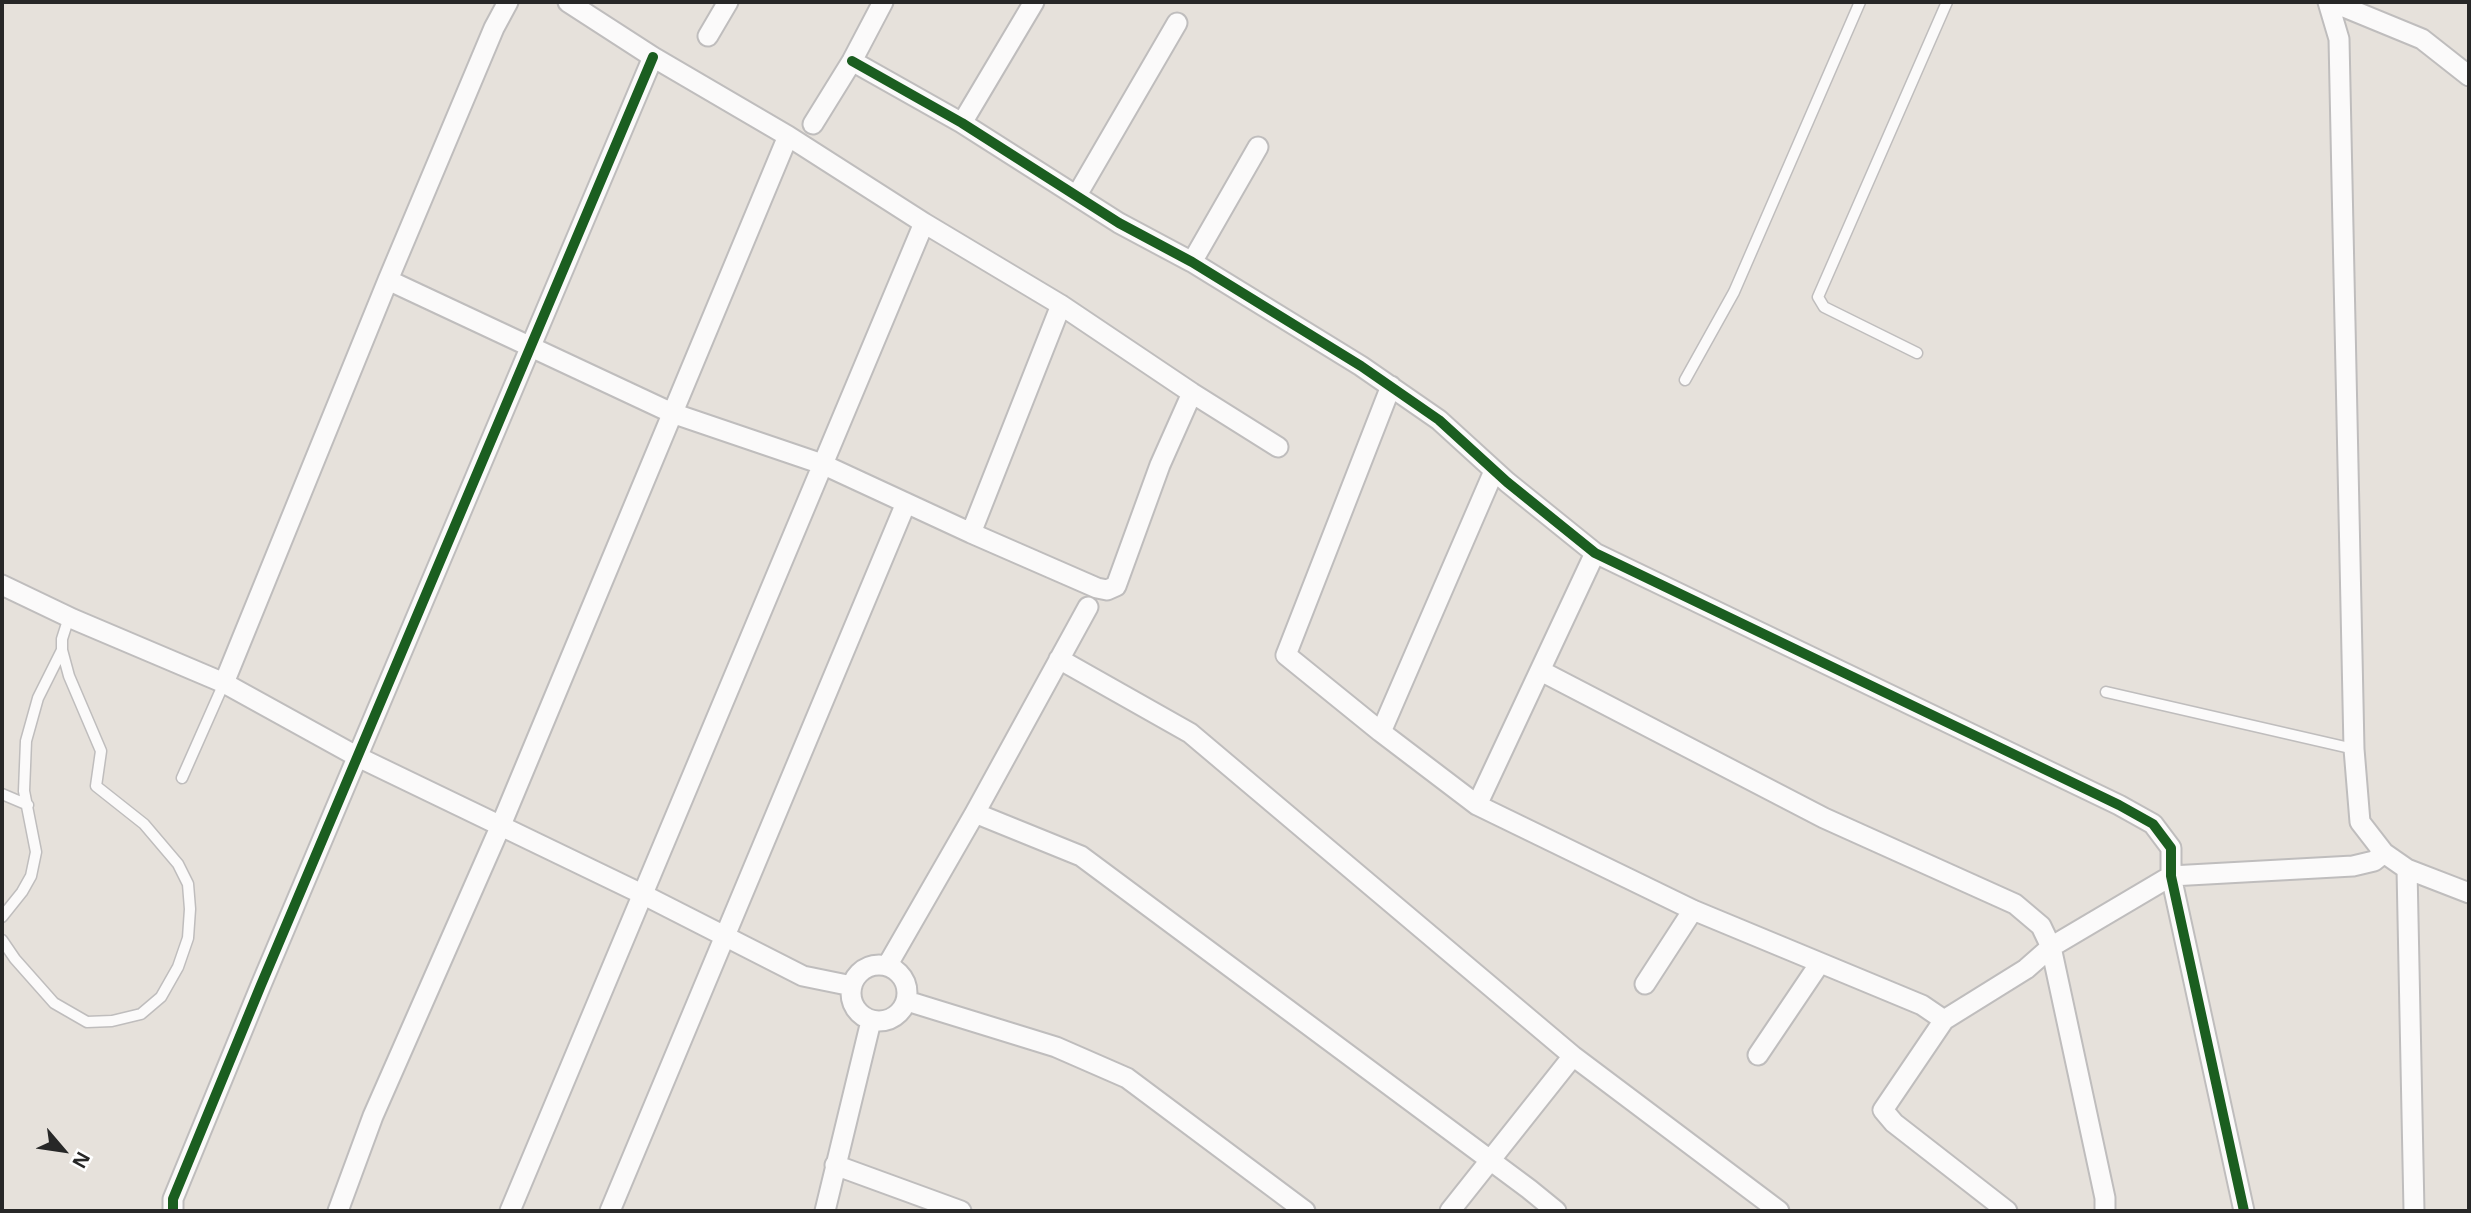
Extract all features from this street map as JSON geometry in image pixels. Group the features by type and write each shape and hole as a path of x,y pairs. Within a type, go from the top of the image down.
{"street":[{"path":"224,683 388,279 494,28 508,2"},
{"path":"568,2 653,57 788,136 924,223 1061,305 1278,447"},
{"path":"708,36 728,2"},
{"path":"813,124 852,61 883,2"},
{"path":"962,123 1034,2"},
{"path":"2330,2 2422,38 2469,76"},
{"path":"2330,2 2339,38 2354,749 2360,822 2384,853 2407,869 2469,893"},
{"path":"1077,195 1177,23"},
{"path":"173,1211 173,1199 653,57"},
{"path":"852,61 962,123 1119,223 1192,262 1391,386 1439,420 1494,471 1595,553 2094,793 2153,824 2171,848 2171,876 2244,1211"},
{"path":"338,1211 373,1116 501,825 788,136"},
{"path":"1192,262 1258,147"},
{"path":"510,1211 924,223"},
{"path":"388,279 672,413 822,464 971,533 1107,590 1116,586 1160,465 1192,393"},
{"path":"971,533 1061,305"},
{"path":"1391,386 1286,655 1477,805 1693,910 1922,1006 1944,1020"},
{"path":"1381,732 1494,471"},
{"path":"610,1211 906,503"},
{"path":"1477,805 1595,553"},
{"path":"2,585 69,617 224,683 358,757 642,894 803,976 852,986"},
{"path":"887,966 1088,607"},
{"path":"1059,659 1190,733 1573,1056 1779,1211"},
{"path":"1541,671 1824,818 2015,904 2041,926 2051,947 2105,1198 2105,1211"},
{"path":"975,813 1081,856 1556,1211"},
{"path":"2007,1211 1894,1123 1883,1110 1944,1020 2026,969 2051,947 2171,876 2353,866 2374,861 2384,853"},
{"path":"2407,869 2414,1211"},
{"path":"1645,984 1693,910"},
{"path":"1758,1055 1820,963"},
{"path":"887,966 897,971 904,979 908,990 907,1001 902,1011 893,1018 883,1022 871,1021 854,1007 852,986 865,968 887,966"},
{"path":"907,1001 1056,1047 1126,1079 1305,1211"},
{"path":"825,1211 871,1021"},
{"path":"1450,1211 1573,1056"},
{"path":"835,1165 961,1211"}],"lane":[{"path":"1685,380 1734,292 1860,2"},
{"path":"1917,353 1831,311 1824,307 1818,297 1947,2"},
{"path":"2,917 31,876 36,852 23,780 26,741 38,698 62,650 69,617"},
{"path":"2,940 54,1003 87,1022 141,1014 161,996 178,967 188,938 188,884 178,864 144,824 96,786 101,751 69,676 62,650"},
{"path":"182,778 224,683"},
{"path":"2106,692 2354,749"},
{"path":"2,794 28,805"}],"cycle path":[{"path":"173,1211 173,1199 261,985 653,57"},
{"path":"852,61 962,123 1119,223 1192,262 1361,366 1439,420 1507,482 1595,553 2119,805 2153,824 2171,848 2171,876 2244,1211"}]}
